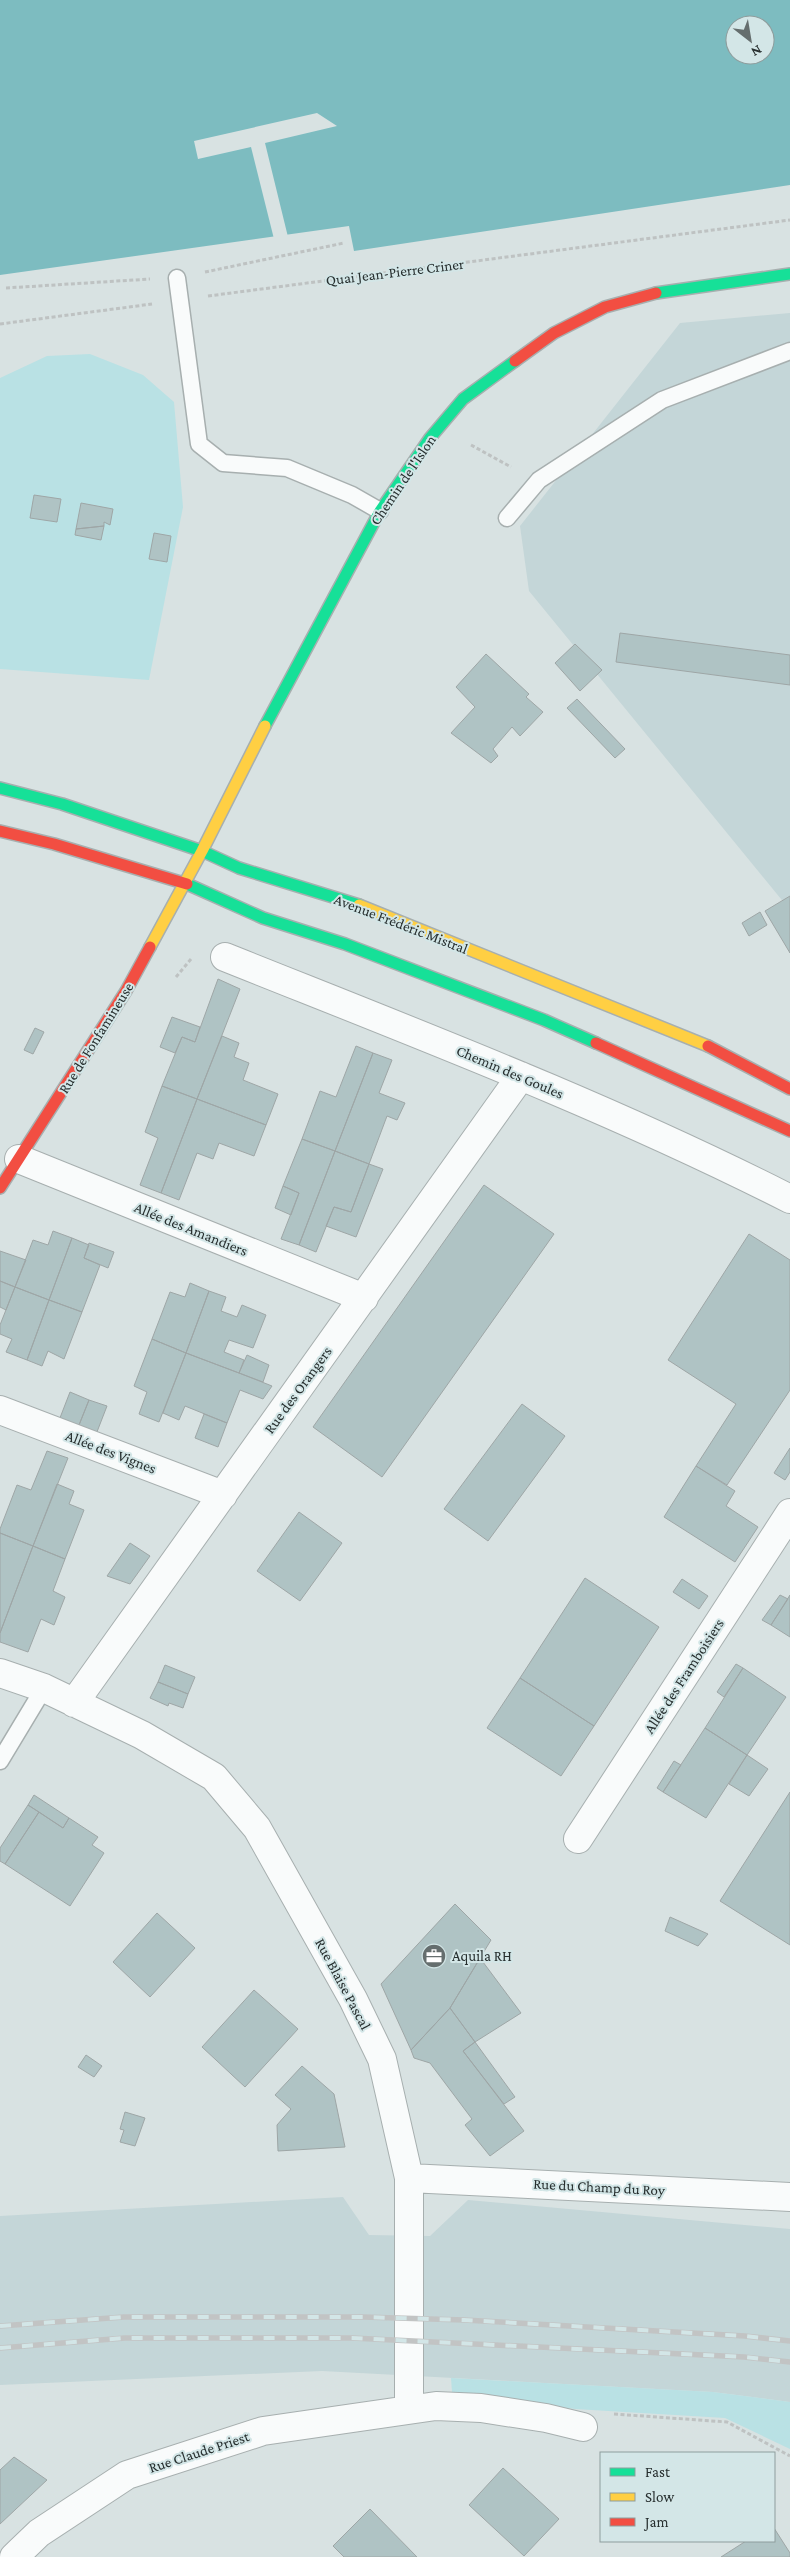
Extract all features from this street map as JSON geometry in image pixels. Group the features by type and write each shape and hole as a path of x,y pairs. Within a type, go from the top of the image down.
{"main road":[{"name":"Chemin de l'Islon","path":"185,883 260,734 380,511 440,426 463,399 510,363 554,333 605,307 661,291 790,274"},
{"name":"Avenue Frédéric Mistral","path":"0,788 62,804 202,851 239,868 367,908 700,1042 790,1090"},
{"path":"0,831 54,844 185,883 262,918 345,944 544,1020 790,1131"},
{"name":"Rue de Fonfamineuse","path":"0,1188 126,991 185,883"}],"street":[{"name":"Chemin des Goules","path":"224,957 521,1076 717,1162 790,1199"},
{"name":"Rue des Orangers","path":"74,1703 521,1076"},
{"name":"Allée des Amandiers","path":"19,1159 364,1298"},
{"name":"Allée des Vignes","path":"0,1410 223,1494"},
{"name":"Allée des Framboisiers","path":"578,1838 790,1512"},
{"name":"Rue Blaise Pascal","path":"0,1673 44,1688 142,1735 214,1777 257,1828 353,1999 382,2059 408,2178 409,2409"},
{"name":"Rue du Champ du Roy","path":"408,2178 790,2197"},
{"name":"Rue Claude Priest","path":"14,2557 40,2532 127,2475 262,2431 436,2406 481,2408 546,2418 583,2428"}],"lane":[{"path":"177,278 199,444 223,464 287,468 352,495 380,511"},
{"path":"507,518 539,480 662,400 790,351"},
{"path":"0,1761 44,1688"}],"path":[{"name":"Quai Jean-Pierre Criner","path":"0,324 790,220"},
{"path":"6,288 177,278 344,243"},
{"path":"440,426 491,458 539,480"},
{"path":"583,2428 591,2413 727,2422 790,2456"}],"shaded area":[{"path":"0,0 790,0 790,185 354,251 349,226 0,275"},
{"path":"790,313 790,910 529,591 520,526 680,323"},
{"path":"90,354 143,375 174,402 183,507 149,680 0,669 0,378 47,356"},
{"path":"343,2197 369,2235 430,2236 468,2200 790,2229 790,2402 713,2392 322,2371 0,2385 0,2216"},
{"path":"451,2378 713,2392 790,2402 790,2449 725,2418 575,2409 452,2392"}],"pier":[{"path":"317,113 337,126 265,143 288,237 274,239 251,147 198,159 194,141"}],"building":[{"path":"34,495 61,499 57,522 30,518"},
{"path":"81,503 113,509 110,525 104,522 104,526 76,529"},
{"path":"104,526 101,540 75,535 76,529"},
{"path":"154,533 171,536 167,562 149,559"},
{"path":"620,633 790,655 790,685 616,662"},
{"path":"575,644 602,670 580,691 555,663"},
{"path":"486,654 529,694 526,697 543,712 520,736 512,727 493,749 498,756 491,763 451,733 475,707 456,687"},
{"path":"577,699 625,749 615,758 567,708"},
{"path":"790,896 790,953 765,911"},
{"path":"760,912 767,925 749,936 742,923"},
{"path":"218,979 240,989 197,1099 162,1086 182,1037 195,1042"},
{"path":"172,1017 200,1027 195,1042 182,1037 175,1053 160,1047"},
{"path":"35,1028 44,1032 33,1054 24,1050"},
{"path":"222,1036 239,1043 234,1057 249,1063 243,1080 278,1094 266,1125 197,1099"},
{"path":"356,1046 373,1053 335,1151 302,1139 320,1091 336,1097"},
{"path":"373,1053 392,1060 379,1093 405,1103 397,1120 387,1116 369,1164 335,1151"},
{"path":"162,1086 197,1099 161,1193 140,1185 158,1138 145,1132"},
{"path":"197,1099 266,1125 254,1156 219,1143 213,1159 197,1153 179,1200 161,1193"},
{"path":"302,1139 335,1151 299,1245 281,1239 299,1193 283,1186"},
{"path":"335,1151 369,1164 351,1212 334,1207 316,1252 299,1245"},
{"path":"369,1164 383,1169 356,1237 326,1226 334,1207 351,1212"},
{"path":"484,1185 554,1234 382,1477 313,1427"},
{"path":"283,1186 299,1193 291,1215 275,1208"},
{"path":"53,1231 72,1238 49,1300 15,1287 33,1240 48,1245"},
{"path":"749,1234 790,1260 790,1390 727,1485 696,1466 736,1404 668,1360"},
{"path":"72,1238 89,1245 84,1258 100,1265 82,1312 49,1300"},
{"path":"89,1243 114,1252 108,1268 84,1258"},
{"path":"0,1251 26,1260 15,1287 0,1281"},
{"path":"0,1281 15,1287 6,1310 0,1307"},
{"path":"190,1283 209,1291 186,1353 152,1339 170,1292 185,1297"},
{"path":"15,1287 49,1300 27,1360 6,1352 12,1339 0,1334 0,1325"},
{"path":"209,1291 226,1297 221,1311 237,1317 242,1305 266,1315 253,1348 229,1340 224,1352 244,1360 239,1373 186,1353"},
{"path":"49,1300 82,1312 64,1359 48,1351 42,1366 27,1360"},
{"path":"152,1339 186,1353 159,1422 139,1414 147,1392 134,1386"},
{"path":"186,1353 272,1386 263,1399 240,1390 227,1423 185,1406 179,1420 163,1413"},
{"path":"247,1355 269,1365 263,1382 239,1373"},
{"path":"70,1392 89,1400 77,1430 58,1423"},
{"path":"89,1400 107,1406 95,1437 77,1430"},
{"path":"522,1404 565,1436 488,1541 444,1509"},
{"path":"204,1414 227,1423 218,1447 195,1438"},
{"path":"790,1448 790,1472 785,1480 774,1473"},
{"path":"47,1451 68,1458 33,1546 0,1533 0,1529 17,1485 31,1490"},
{"path":"696,1466 735,1491 726,1506 758,1527 735,1562 664,1517"},
{"path":"57,1484 74,1491 69,1504 84,1510 65,1559 33,1546"},
{"path":"299,1512 342,1543 300,1601 257,1571"},
{"path":"0,1533 33,1546 0,1633"},
{"path":"130,1543 150,1556 130,1584 107,1576"},
{"path":"33,1546 65,1559 53,1591 65,1597 54,1625 41,1619 28,1652 0,1642 0,1633"},
{"path":"585,1578 659,1627 594,1726 520,1678"},
{"path":"682,1579 708,1596 699,1609 673,1592"},
{"path":"780,1595 788,1599 771,1625 762,1620"},
{"path":"790,1595 790,1637 771,1625"},
{"path":"736,1664 743,1668 724,1697 717,1692"},
{"path":"165,1665 195,1677 188,1694 158,1682"},
{"path":"743,1668 786,1697 747,1755 705,1728"},
{"path":"520,1678 594,1726 561,1776 487,1728"},
{"path":"158,1682 188,1694 183,1708 169,1703 168,1706 150,1698"},
{"path":"705,1728 747,1755 706,1818 663,1792"},
{"path":"747,1755 768,1769 749,1796 729,1784"},
{"path":"674,1761 681,1765 663,1792 657,1788"},
{"path":"790,1792 790,1945 720,1901"},
{"path":"34,1795 69,1818 63,1828 28,1805"},
{"path":"28,1805 39,1812 5,1864 0,1861 0,1848"},
{"path":"39,1812 63,1828 69,1818 98,1837 92,1845 104,1853 70,1906 5,1864"},
{"path":"455,1904 491,1940 450,2008 411,2050 381,1984"},
{"path":"157,1913 195,1948 150,1997 113,1962"},
{"path":"670,1917 708,1934 698,1946 665,1931"},
{"path":"480,1958 521,2013 475,2042 450,2008"},
{"path":"254,1990 298,2029 245,2087 202,2047"},
{"path":"450,2008 475,2042 463,2051 524,2131 490,2156 465,2125 472,2119 430,2063 414,2058 411,2050"},
{"path":"475,2042 515,2097 504,2104 463,2051"},
{"path":"86,2055 102,2066 94,2077 78,2067"},
{"path":"302,2066 334,2094 345,2147 278,2151 277,2125 291,2109 275,2095"},
{"path":"125,2112 145,2118 135,2146 120,2142 124,2130 120,2129"},
{"path":"14,2457 47,2480 0,2524 0,2470"},
{"path":"503,2468 559,2519 524,2556 469,2505"},
{"path":"370,2509 417,2557 344,2557 333,2546"},
{"path":"775,2530 790,2553 790,2557 721,2557 744,2542 775,2542"}],"railway":[{"path":"0,2326 124,2317 363,2317 464,2320 745,2336 790,2341"},
{"path":"0,2348 125,2338 352,2338 744,2357 790,2362"}],"traffic: fast":[{"path":"656,293 790,274"},
{"path":"265,726 380,511 430,438 463,399 515,361"},
{"path":"0,788 62,804 202,851 239,868 359,905"},
{"path":"187,884 263,918 345,944 544,1020 596,1043"}],"traffic: slow":[{"path":"150,947 202,851 265,726"},
{"path":"359,905 708,1046"}],"traffic: jam":[{"path":"515,361 554,333 605,307 656,293"},
{"path":"0,831 54,844 187,884"},
{"path":"0,1188 126,991 150,947"},
{"path":"596,1043 790,1131"},
{"path":"708,1046 790,1089"}],"place":[{"name":"Aquila RH","path":"434,1956"}]}
